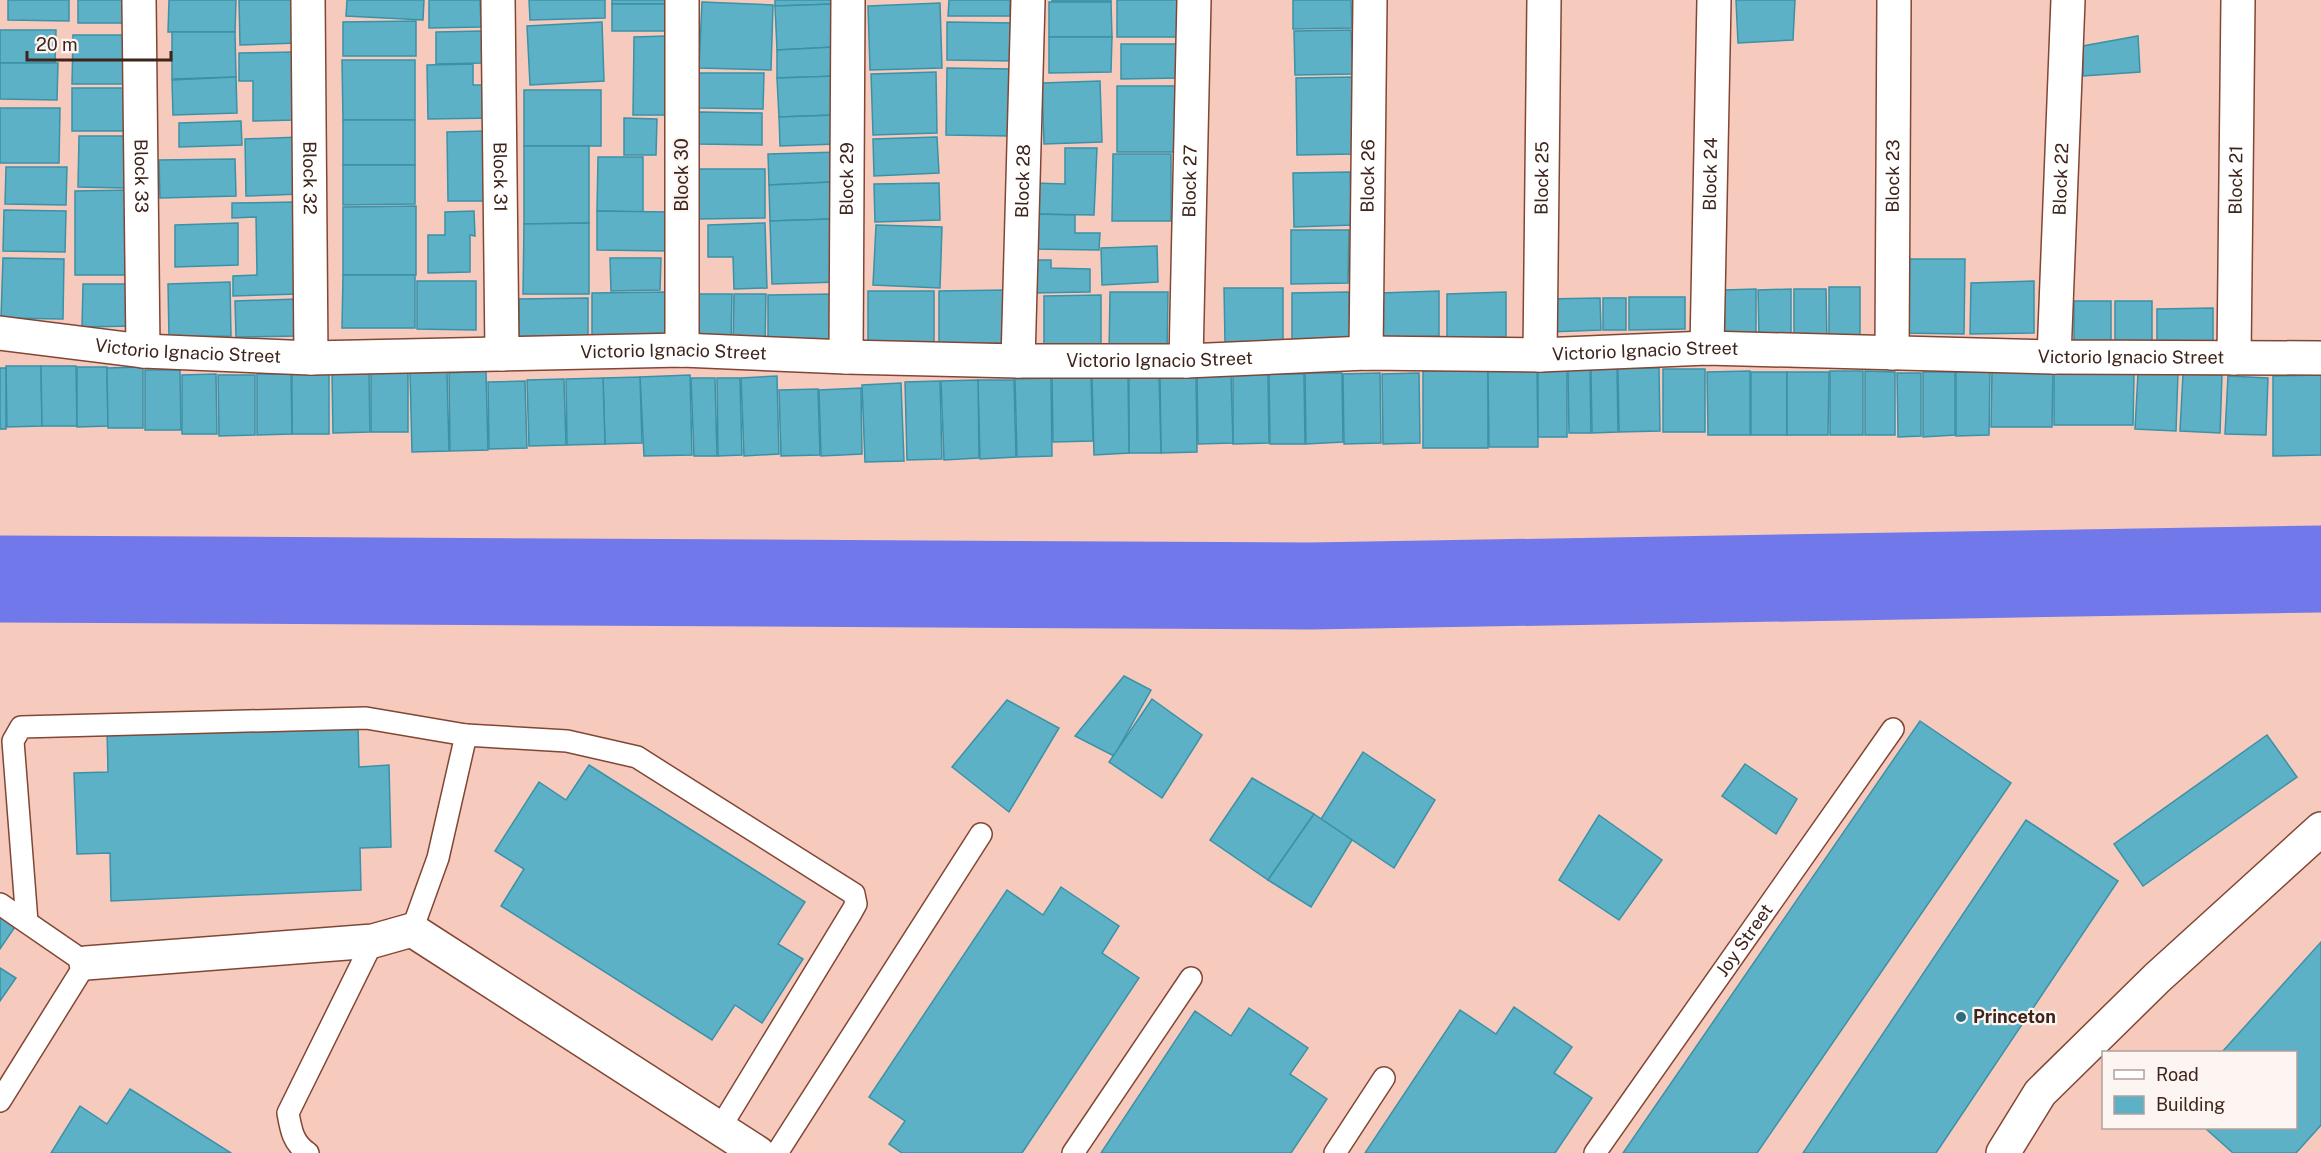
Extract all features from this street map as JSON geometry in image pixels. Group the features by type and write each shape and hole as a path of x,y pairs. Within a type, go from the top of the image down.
{"street":[{"name":"Block 33","path":"139,0 143,351"},
{"name":"Block 32","path":"308,0 311,358"},
{"name":"Block 31","path":"498,0 502,354"},
{"name":"Block 30","path":"682,0 682,350"},
{"name":"Block 29","path":"846,357 848,0"},
{"name":"Block 28","path":"1018,361 1028,0"},
{"name":"Block 27","path":"1186,361 1194,0"},
{"name":"Block 26","path":"1366,353 1370,0"},
{"name":"Block 25","path":"1540,355 1544,0"},
{"name":"Block 24","path":"1707,348 1714,0"},
{"name":"Block 23","path":"1892,353 1893,0"},
{"name":"Block 22","path":"2054,357 2068,0"},
{"name":"Block 21","path":"2234,358 2238,0"},
{"name":"Victorio Ignacio Street","path":"0,333 143,351 311,358 682,350 1018,361 1186,361 1366,353 1540,355 1707,348 2054,357 2321,358"},
{"path":"2003,1153 2040,1093 2157,978 2321,829"},
{"path":"86,963 373,941 412,930 758,1153"}],"lane":[{"path":"27,922 13,741 21,727 366,718 466,735 567,741 638,757 854,894 856,904 851,913 720,1128"},
{"name":"Joy Street","path":"1595,1153 1893,729"},
{"path":"412,930 438,858 466,735"},
{"path":"777,1153 981,834"},
{"path":"0,904 86,963 0,1101"},
{"path":"308,1153 298,1147 291,1132 288,1113 373,941"},
{"path":"1073,1153 1191,978"},
{"path":"1335,1153 1384,1078"}],"building":[{"path":"8,0 69,0 69,21 8,20"},
{"path":"78,0 130,0 130,23 78,23"},
{"path":"169,0 236,0 235,32 168,32"},
{"path":"239,0 296,0 297,43 240,45"},
{"path":"347,0 424,0 423,20 346,16"},
{"path":"429,0 480,0 481,27 429,28"},
{"path":"529,0 605,0 605,18 530,20"},
{"path":"612,0 671,0 671,4 612,4"},
{"path":"775,0 838,0 834,4 775,6"},
{"path":"949,0 1010,0 1010,16 948,16"},
{"path":"1052,0 1111,0 1111,2 1052,2"},
{"path":"1117,0 1183,0 1182,37 1117,37"},
{"path":"1293,0 1351,0 1352,28 1293,29"},
{"path":"1736,0 1795,0 1793,40 1738,43"},
{"path":"702,2 773,5 771,70 699,68"},
{"path":"1049,2 1111,2 1112,37 1049,37"},
{"path":"940,3 942,68 870,70 868,6"},
{"path":"612,4 669,4 669,31 612,31"},
{"path":"834,4 835,47 777,50 775,6"},
{"path":"416,21 416,56 343,56 343,22"},
{"path":"602,22 604,81 530,85 527,26"},
{"path":"947,22 1015,23 1015,61 947,60"},
{"path":"0,30 56,30 55,63 0,63"},
{"path":"1351,30 1353,74 1295,75 1294,31"},
{"path":"482,31 482,63 436,64 436,32"},
{"path":"172,32 235,32 236,77 172,79"},
{"path":"73,35 127,35 127,84 72,84"},
{"path":"666,36 666,115 633,115 634,37"},
{"path":"2138,36 2140,72 2083,76 2083,46"},
{"path":"1049,37 1112,37 1111,72 1049,73"},
{"path":"1121,44 1179,44 1180,78 1121,79"},
{"path":"835,47 841,76 777,78 777,50"},
{"path":"295,52 296,120 253,121 253,81 239,81 239,53"},
{"path":"342,60 415,60 415,120 343,120"},
{"path":"0,63 58,63 57,100 0,99"},
{"path":"473,64 473,85 496,85 496,118 428,119 427,65"},
{"path":"947,68 1011,69 1010,136 946,135"},
{"path":"936,72 937,133 873,135 871,74"},
{"path":"699,73 764,73 763,109 698,108"},
{"path":"836,76 835,115 779,117 777,78"},
{"path":"236,77 237,113 173,115 172,80"},
{"path":"1353,77 1354,154 1297,155 1296,78"},
{"path":"1100,81 1102,142 1044,144 1042,83"},
{"path":"1117,86 1176,86 1175,152 1117,152"},
{"path":"72,88 127,88 126,131 72,131"},
{"path":"524,90 601,90 601,146 524,146"},
{"path":"0,108 60,108 59,163 0,163"},
{"path":"699,112 762,113 762,145 698,144"},
{"path":"835,115 836,144 780,146 779,117"},
{"path":"624,118 657,119 656,155 624,155"},
{"path":"343,120 415,120 415,165 343,165"},
{"path":"241,121 242,145 179,147 179,123"},
{"path":"486,131 486,201 448,201 447,132"},
{"path":"79,136 124,136 124,188 78,187"},
{"path":"300,137 301,194 246,196 245,139"},
{"path":"937,137 939,173 874,176 873,139"},
{"path":"524,146 589,146 589,223 524,224"},
{"path":"1065,148 1097,148 1094,215 1034,214 1034,183 1065,184"},
{"path":"839,152 832,182 769,185 768,154"},
{"path":"1113,154 1171,154 1171,221 1112,221"},
{"path":"598,157 643,157 643,212 597,211"},
{"path":"235,159 236,196 160,198 159,160"},
{"path":"343,165 415,165 415,204 343,205"},
{"path":"6,167 67,167 66,205 5,204"},
{"path":"696,169 765,169 765,218 697,219"},
{"path":"1350,172 1352,225 1294,227 1293,173"},
{"path":"832,182 833,219 770,221 769,185"},
{"path":"939,183 940,220 875,222 874,184"},
{"path":"130,190 129,275 75,275 75,191"},
{"path":"298,202 299,294 233,296 233,276 257,275 256,217 232,218 232,203"},
{"path":"416,206 416,275 343,275 343,207"},
{"path":"4,210 66,211 65,252 3,251"},
{"path":"474,211 475,236 470,235 470,272 428,273 428,235 445,235 445,212"},
{"path":"597,211 669,212 669,251 597,250"},
{"path":"1034,214 1075,215 1075,233 1100,233 1099,250 1033,249"},
{"path":"833,219 839,282 772,284 770,221"},
{"path":"238,223 238,265 175,267 175,225"},
{"path":"589,223 589,294 523,294 524,224"},
{"path":"765,223 767,288 734,289 733,257 708,257 708,225"},
{"path":"876,225 942,227 940,288 873,285"},
{"path":"1291,230 1349,230 1348,283 1291,284"},
{"path":"1157,246 1158,282 1102,285 1101,248"},
{"path":"3,258 64,259 63,319 1,318"},
{"path":"610,258 661,258 660,290 611,291"},
{"path":"1905,259 1965,259 1964,334 1904,333"},
{"path":"1029,260 1051,260 1051,268 1090,269 1090,292 1029,293"},
{"path":"343,275 415,275 415,328 342,328"},
{"path":"417,281 476,281 476,330 417,329"},
{"path":"2034,281 2034,333 1970,334 1971,283"},
{"path":"230,282 231,336 169,337 168,284"},
{"path":"83,284 134,284 134,326 82,327"},
{"path":"1829,287 1860,287 1860,339 1829,339"},
{"path":"1224,288 1283,288 1283,342 1225,342"},
{"path":"1756,289 1756,339 1724,339 1724,290"},
{"path":"1791,289 1791,338 1759,339 1758,290"},
{"path":"1794,289 1826,289 1827,339 1794,339"},
{"path":"1006,290 1006,343 939,344 939,291"},
{"path":"868,291 934,291 934,343 868,344"},
{"path":"1439,291 1439,336 1380,338 1380,293"},
{"path":"666,292 667,342 592,342 592,293"},
{"path":"1110,292 1168,292 1167,355 1109,355"},
{"path":"1349,292 1350,346 1292,347 1292,293"},
{"path":"1506,292 1506,337 1447,339 1447,294"},
{"path":"699,294 732,294 731,347 698,347"},
{"path":"734,294 766,294 765,347 733,347"},
{"path":"835,294 835,347 768,347 768,295"},
{"path":"1101,295 1101,349 1044,350 1044,296"},
{"path":"1629,297 1685,297 1685,329 1629,330"},
{"path":"588,298 588,340 519,341 519,299"},
{"path":"1600,298 1601,330 1549,332 1547,299"},
{"path":"1603,298 1626,298 1626,330 1603,330"},
{"path":"296,299 297,336 236,337 235,301"},
{"path":"2074,301 2111,301 2111,342 2074,342"},
{"path":"2115,301 2152,301 2152,341 2115,342"},
{"path":"2213,308 2213,341 2157,342 2157,309"},
{"path":"6,366 41,366 42,426 7,427"},
{"path":"41,366 76,366 77,426 42,426"},
{"path":"77,367 107,367 108,426 77,427"},
{"path":"143,367 143,428 108,428 107,368"},
{"path":"0,368 6,368 6,429 0,429"},
{"path":"1618,368 1659,368 1660,431 1619,432"},
{"path":"1590,369 1591,433 1569,433 1568,370"},
{"path":"1591,369 1617,369 1618,432 1592,433"},
{"path":"1663,369 1705,369 1705,432 1663,432"},
{"path":"145,370 180,370 181,430 145,430"},
{"path":"1488,370 1488,448 1423,448 1423,371"},
{"path":"1537,370 1538,447 1489,447 1488,371"},
{"path":"1538,370 1567,370 1567,437 1538,437"},
{"path":"371,371 408,371 408,432 371,432"},
{"path":"486,371 488,450 450,451 449,373"},
{"path":"1750,371 1750,435 1708,435 1707,372"},
{"path":"1830,371 1863,371 1863,435 1830,435"},
{"path":"1865,371 1895,372 1895,435 1865,435"},
{"path":"332,372 369,372 370,432 333,433"},
{"path":"447,372 449,451 412,452 410,373"},
{"path":"1751,372 1787,372 1787,435 1751,435"},
{"path":"1787,372 1829,372 1828,435 1787,435"},
{"path":"1923,372 1955,372 1955,435 1923,437"},
{"path":"1956,372 1990,372 1989,435 1956,436"},
{"path":"1992,372 2053,372 2052,427 1991,427"},
{"path":"329,373 329,434 292,434 292,374"},
{"path":"1268,373 1269,443 1233,444 1233,374"},
{"path":"1305,373 1342,373 1343,442 1306,444"},
{"path":"1380,373 1381,443 1344,444 1343,374"},
{"path":"1419,373 1420,443 1383,444 1382,374"},
{"path":"1897,373 1921,373 1921,436 1898,437"},
{"path":"2054,373 2134,373 2133,425 2054,425"},
{"path":"2138,373 2178,373 2176,431 2135,429"},
{"path":"216,374 217,434 182,434 182,375"},
{"path":"257,374 291,374 292,434 257,435"},
{"path":"1196,374 1197,452 1161,453 1160,375"},
{"path":"1197,374 1231,374 1233,443 1198,444"},
{"path":"1269,374 1304,374 1305,444 1270,444"},
{"path":"2183,374 2222,375 2220,433 2180,431"},
{"path":"218,375 255,375 255,435 219,436"},
{"path":"690,375 692,455 644,456 640,377"},
{"path":"1159,375 1161,453 1129,453 1129,376"},
{"path":"2321,375 2321,455 2273,456 2273,376"},
{"path":"777,376 779,454 744,456 741,378"},
{"path":"1128,376 1129,453 1094,455 1092,377"},
{"path":"2228,376 2268,378 2266,435 2225,434"},
{"path":"640,377 642,443 605,444 603,378"},
{"path":"1091,377 1093,441 1053,442 1052,378"},
{"path":"603,378 605,444 567,445 566,379"},
{"path":"691,378 715,378 717,456 694,456"},
{"path":"717,378 740,378 742,455 718,456"},
{"path":"1051,378 1052,456 1017,457 1015,379"},
{"path":"564,379 566,445 529,446 527,380"},
{"path":"978,380 1014,380 1016,457 980,459"},
{"path":"978,380 979,458 944,460 941,381"},
{"path":"525,381 527,448 489,449 488,382"},
{"path":"940,381 942,459 907,460 905,382"},
{"path":"901,383 904,461 865,462 862,385"},
{"path":"861,388 862,454 821,456 819,390"},
{"path":"818,389 820,455 781,456 779,390"},
{"path":"1124,676 1151,690 1114,756 1075,736"},
{"path":"1152,699 1202,735 1162,798 1109,762"},
{"path":"1007,700 1059,728 1009,812 952,767"},
{"path":"1920,721 2011,783 1757,1153 1623,1153"},
{"path":"358,723 359,767 389,765 391,847 360,848 361,890 111,901 110,853 77,854 74,773 108,772 107,730"},
{"path":"2267,735 2297,777 2143,886 2114,844"},
{"path":"1363,752 1435,800 1394,868 1321,819"},
{"path":"1745,764 1797,799 1776,834 1722,796"},
{"path":"589,765 805,902 778,944 803,959 762,1023 735,1005 712,1040 501,906 524,869 495,851 539,782 566,800"},
{"path":"1252,778 1314,814 1268,880 1210,840"},
{"path":"1314,814 1352,840 1311,907 1268,880"},
{"path":"1599,815 1662,860 1619,920 1559,880"},
{"name":"Princeton","path":"2026,820 2118,881 1936,1153 1803,1153"},
{"path":"1061,887 1119,926 1102,953 1139,978 1022,1153 902,1153 889,1144 905,1121 869,1097 1007,890 1043,915"},
{"path":"0,908 19,921 0,949"},
{"path":"2321,942 2321,1125 2296,1153 2233,1153 2206,1129 2297,1129 2297,1051 2223,1051"},
{"path":"0,968 16,978 0,1001"},
{"path":"1514,1007 1572,1047 1554,1073 1592,1098 1555,1153 1365,1153 1460,1010 1496,1034"},
{"path":"1249,1008 1308,1048 1290,1074 1327,1099 1291,1153 1101,1153 1195,1011 1231,1036"},
{"path":"130,1089 231,1153 51,1153 80,1106 107,1124"}],"waterway":[{"path":"0,579 1310,586 2321,569"}],"place":[{"name":"Princeton","path":"1961,1017"}]}
